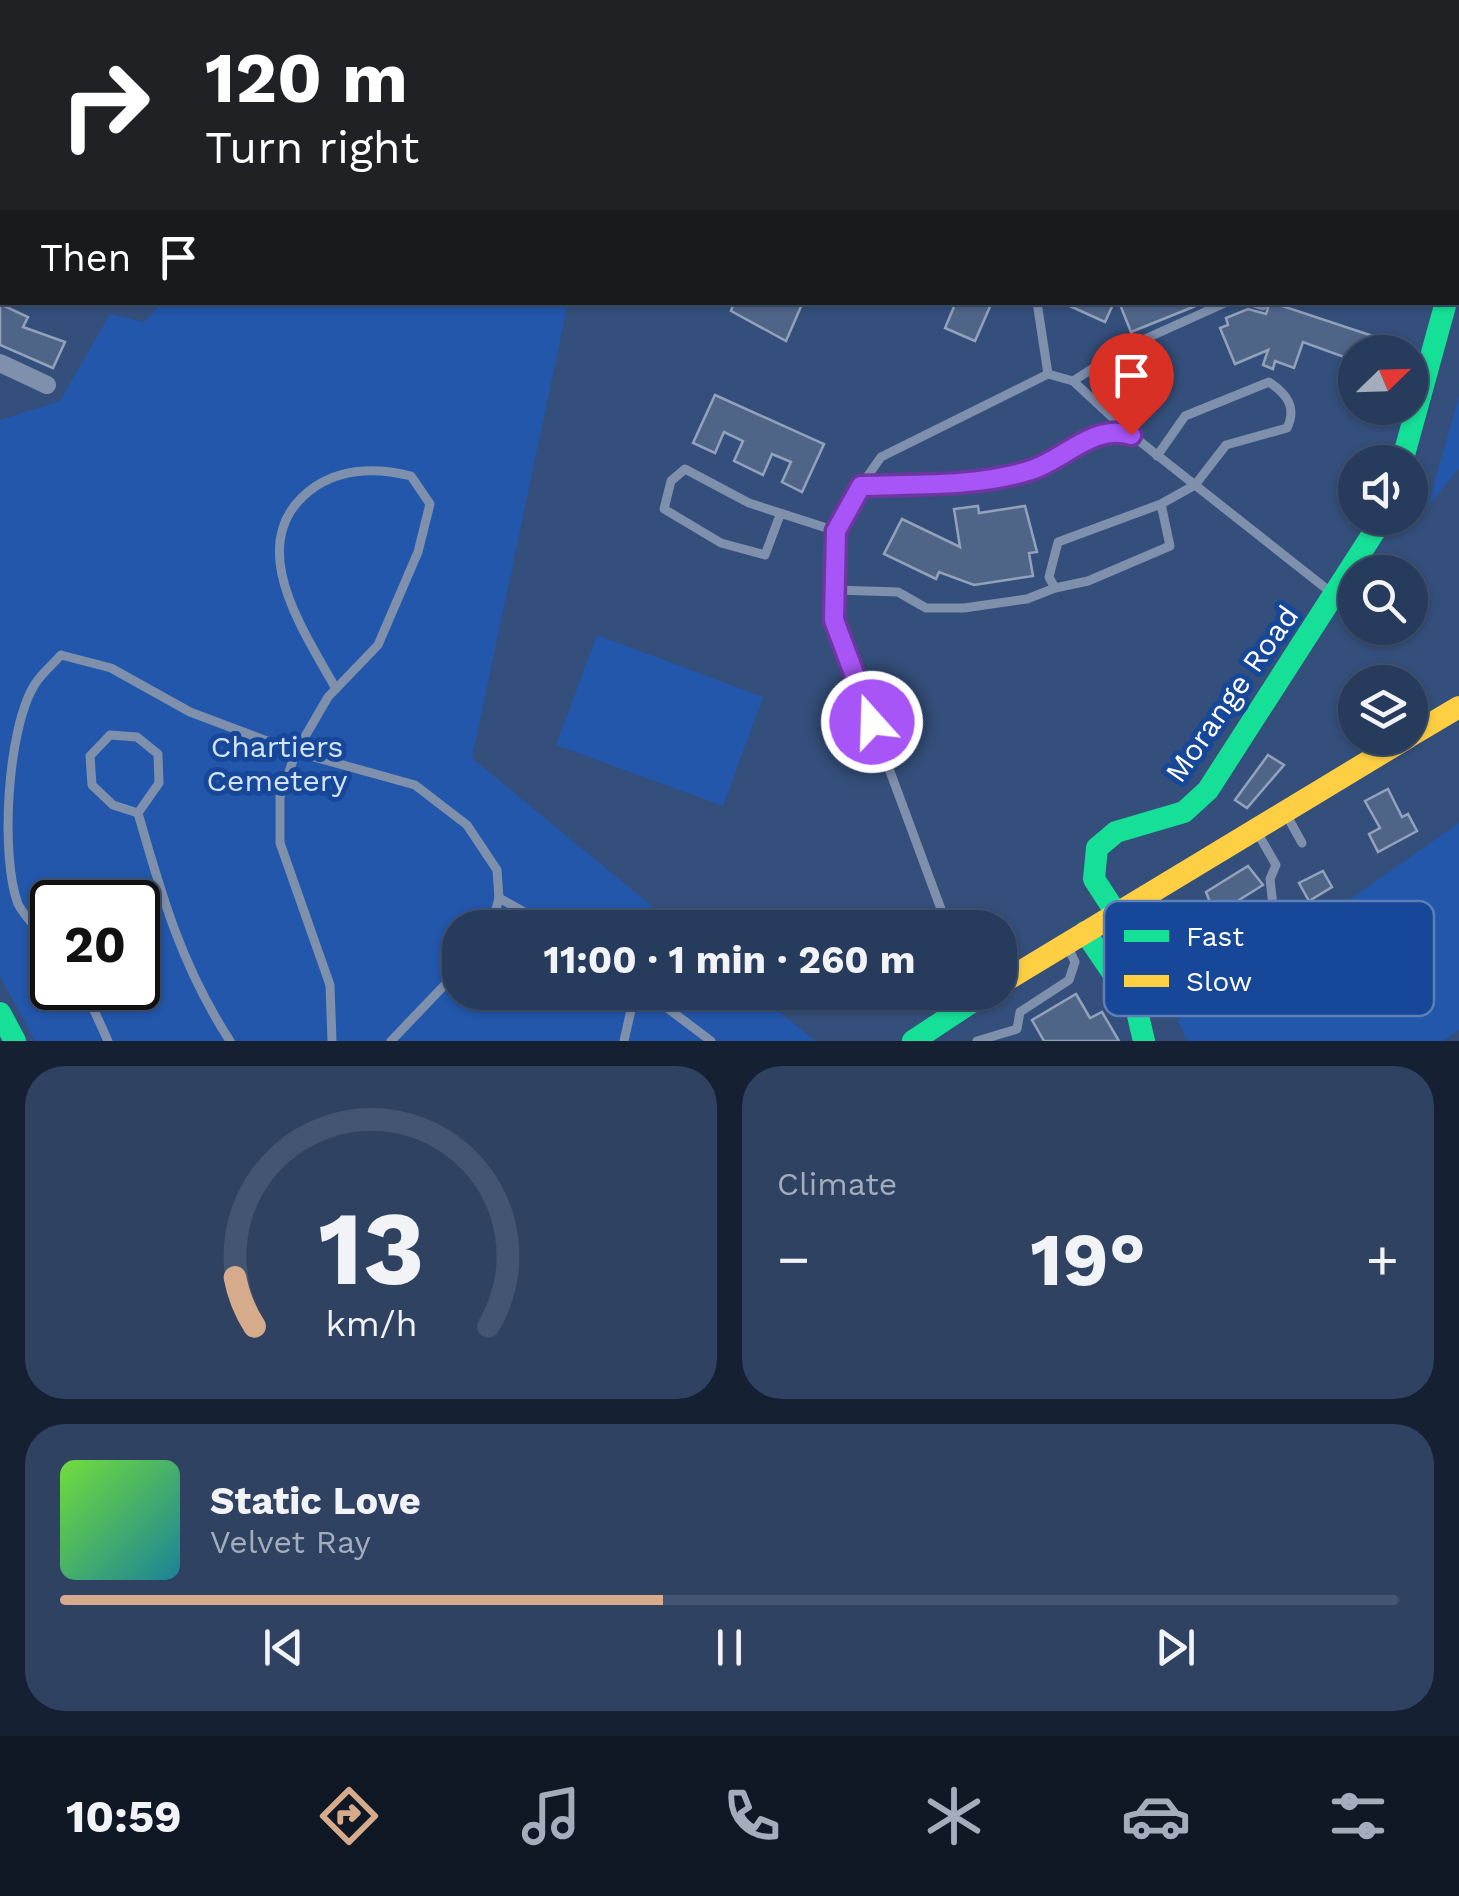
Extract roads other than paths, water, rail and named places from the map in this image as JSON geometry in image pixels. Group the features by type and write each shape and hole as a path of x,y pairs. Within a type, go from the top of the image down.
{"street":[{"path":"1407,445 1445,305"},
{"path":"0,363 47,384"},
{"name":"Morange Road","path":"1109,901 1094,879 1097,848 1116,832 1184,812 1208,790 1373,535"},
{"path":"1428,725 1459,706"},
{"path":"1136,901 1379,755"},
{"path":"1017,974 1104,920"},
{"path":"1076,938 1104,970"},
{"path":"927,1038 960,1010"},
{"path":"0,1014 15,1041"},
{"path":"1138,1016 1144,1041"}],"lane":[{"path":"1037,305 1048,374"},
{"path":"1193,305 1198,316"},
{"path":"1073,381 1125,348 1221,305"},
{"path":"941,910 834,620 836,531 881,457 1048,374 1073,381 1157,456 1336,596"},
{"path":"1055,588 1049,577 1058,542 1161,504 1196,485 1226,446 1286,428 1291,411 1288,397 1269,382 1256,384 1184,416 1157,456"},
{"path":"861,486 920,484 1032,470 1100,436 1128,432"},
{"path":"332,1041 330,984 280,842 280,797 296,752 336,688 378,645 418,552 430,504 411,476 384,469 332,476 297,499 279,529 282,580 302,627 336,688"},
{"path":"780,514 765,555 721,543 664,509 671,481 685,469 708,484 780,514 836,531"},
{"path":"835,590 898,592 926,608 964,608 1027,599 1088,581 1170,546 1161,504"},
{"path":"30,918 18,903 6,859 8,768 34,684 62,655 111,668 190,712 296,752 415,785 467,825 498,870 496,910"},
{"path":"110,734 137,737 158,754 159,783 138,813 114,805 92,785 90,756 110,734"},
{"path":"1284,811 1302,842"},
{"path":"138,813 174,938 205,1002 230,1041"},
{"path":"1255,829 1276,865 1270,879 1272,901"},
{"path":"1152,892 1158,901"},
{"path":"499,898 519,910"},
{"path":"977,1041 1017,1029 1020,1012 1074,974 1076,938"},
{"path":"392,1041 442,988"},
{"path":"94,1010 108,1041"},
{"path":"624,1041 631,1010"},
{"path":"670,1010 711,1041"}],"park label":[{"name":"Chartiers Cemetery","path":"277,764"}]}
